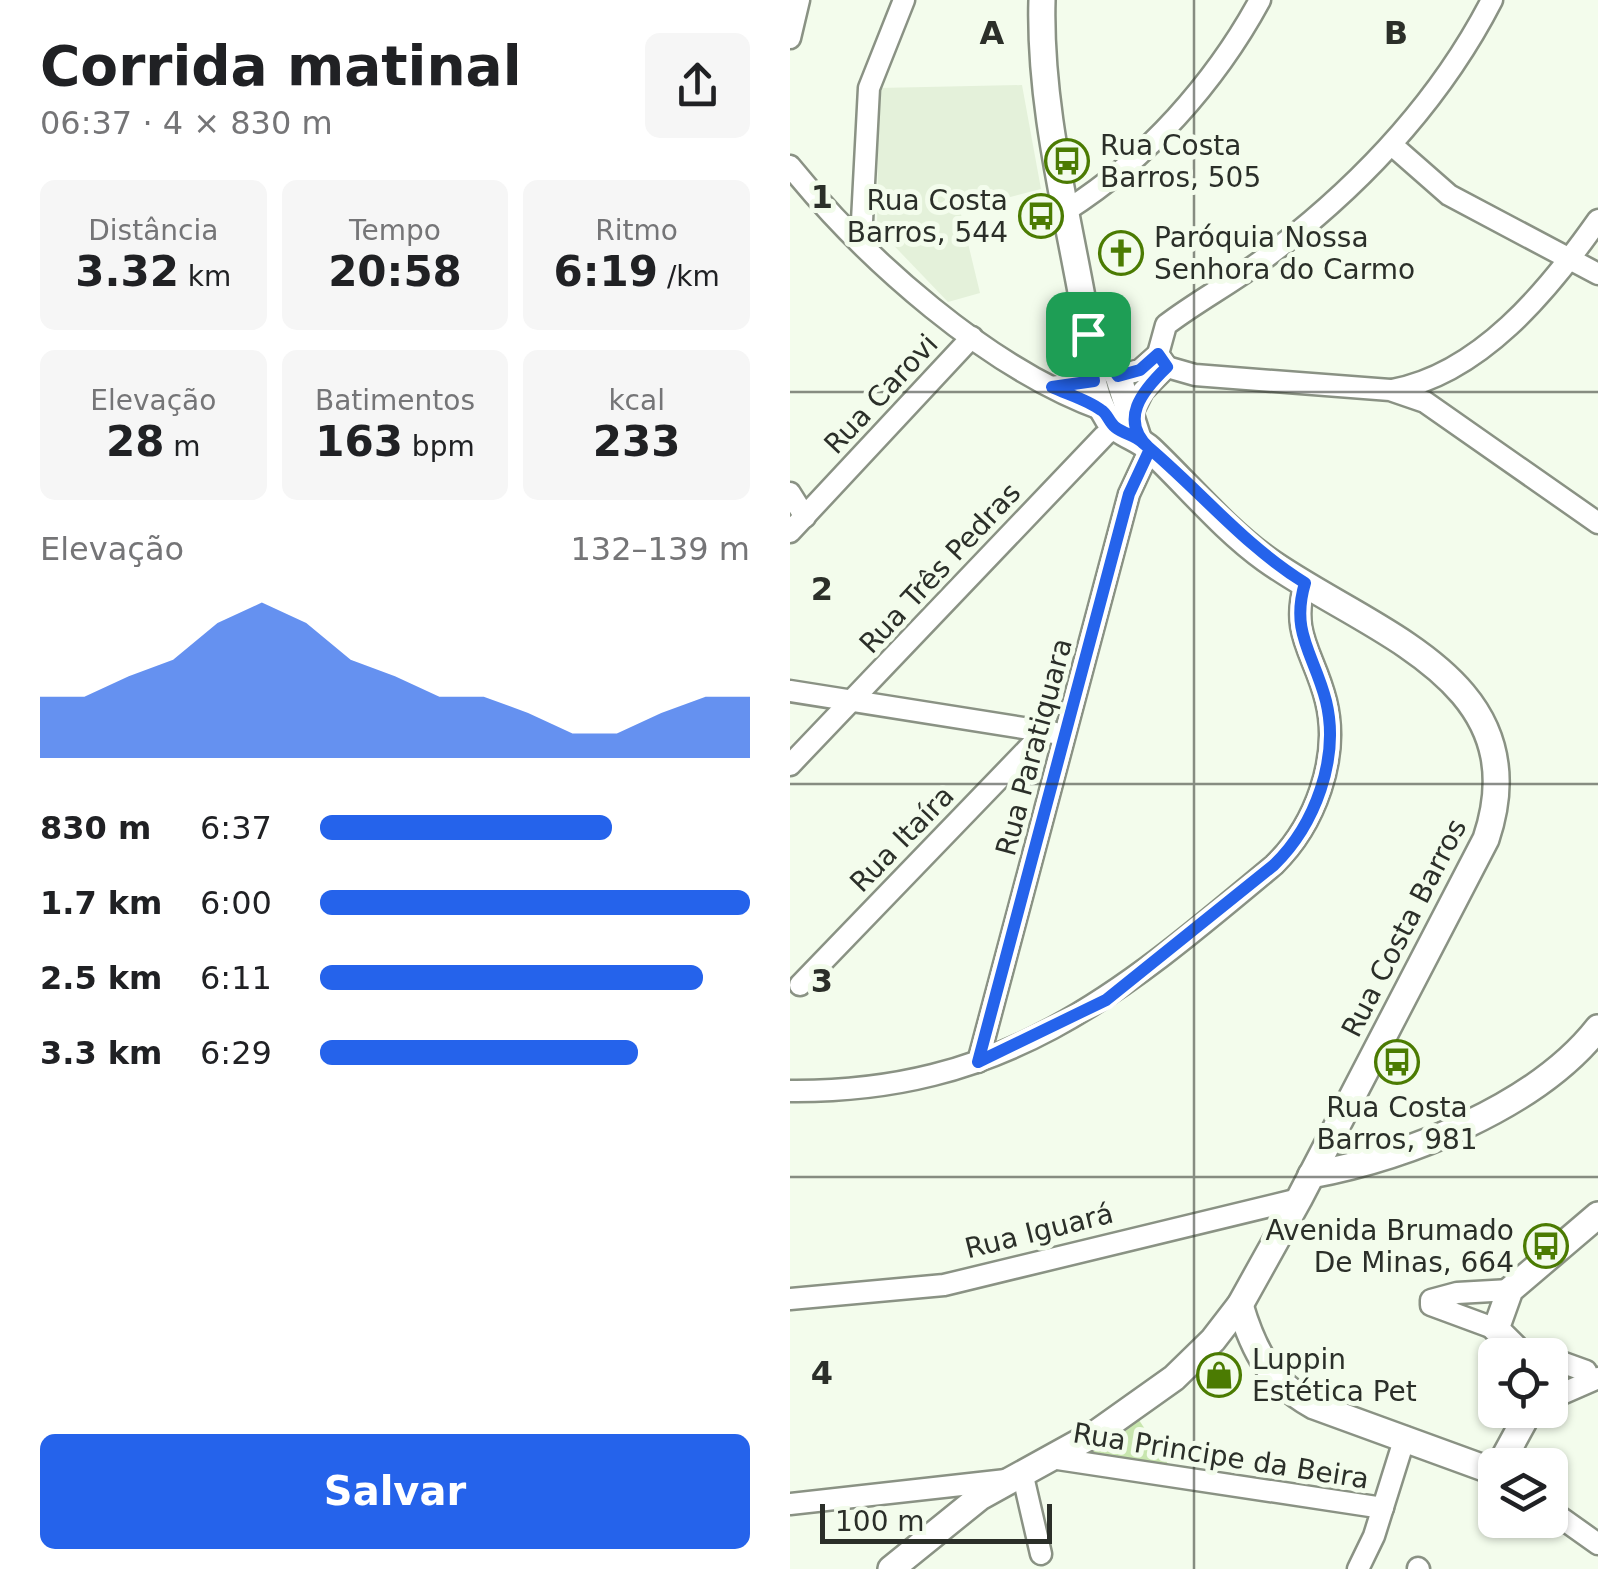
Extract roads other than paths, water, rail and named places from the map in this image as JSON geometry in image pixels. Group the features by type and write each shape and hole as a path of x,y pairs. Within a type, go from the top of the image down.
{"main road":[{"path":"1042,0 1043,76 1088,334 1106,378"},
{"name":"Rua Costa Barros","path":"891,1569 953,1516 1016,1476 1098,1432 1174,1378 1240,1305 1300,1199 1486,838 1499,775 1496,752 1480,718 1437,667 1265,558 1128,427 1106,378"},
{"path":"1312,1175 1357,1166 1470,1123 1546,1074 1598,1028"},
{"path":"1510,1338 1496,1329 1510,1290 1598,1215"},
{"path":"1240,1305 1264,1366 1286,1390 1314,1406 1478,1465"}],"street":[{"path":"790,38 799,0"},
{"path":"861,240 869,88 904,0"},
{"path":"1067,210 1131,162 1190,101 1223,60 1260,0"},
{"path":"790,166 861,240 972,338 1128,427 1143,391 1163,360 1161,332 1281,246 1392,144 1461,53 1492,0"},
{"path":"1392,144 1449,195 1598,274"},
{"path":"1052,387 1140,370 1163,360 1195,375 1390,390 1422,384 1477,355 1569,258 1598,220"},
{"name":"Rua Carovi","path":"797,524 972,338"},
{"path":"1390,390 1444,413 1598,523"},
{"name":"Rua Três Pedras","path":"790,766 1128,427"},
{"name":"Rua Paratiquara","path":"978,1062 1129,494 1128,427"},
{"path":"790,493 797,524"},
{"path":"790,1091 865,1087 978,1062 1106,1000 1292,848 1319,796 1329,735 1327,705 1297,619 1305,583"},
{"path":"790,691 1067,735"},
{"name":"Rua Itaíra","path":"800,985 1045,731"},
{"name":"Rua Iguará","path":"790,1299 944,1285 1300,1199"},
{"path":"1496,1329 1430,1305 1431,1300 1446,1294 1510,1290"},
{"path":"1568,1369 1593,1379"},
{"path":"1568,1391 1593,1379"},
{"path":"1358,1569 1383,1508 1405,1437"},
{"name":"Rua Principe da Beira","path":"1050,1458 1383,1508"},
{"path":"790,1504 1016,1476 1040,1554"},
{"path":"1568,1523 1598,1544"}],"place":[{"name":"Rua Costa Barros, 505","path":"1067,161"},
{"name":"Rua Costa Barros, 544","path":"1041,216"},
{"name":"Paróquia Nossa Senhora do Carmo","path":"1121,253"},
{"name":"Rua Costa Barros, 981","path":"1397,1062"},
{"name":"Avenida Brumado De Minas, 664","path":"1546,1246"},
{"name":"Luppin Estética Pet","path":"1219,1375"}]}
